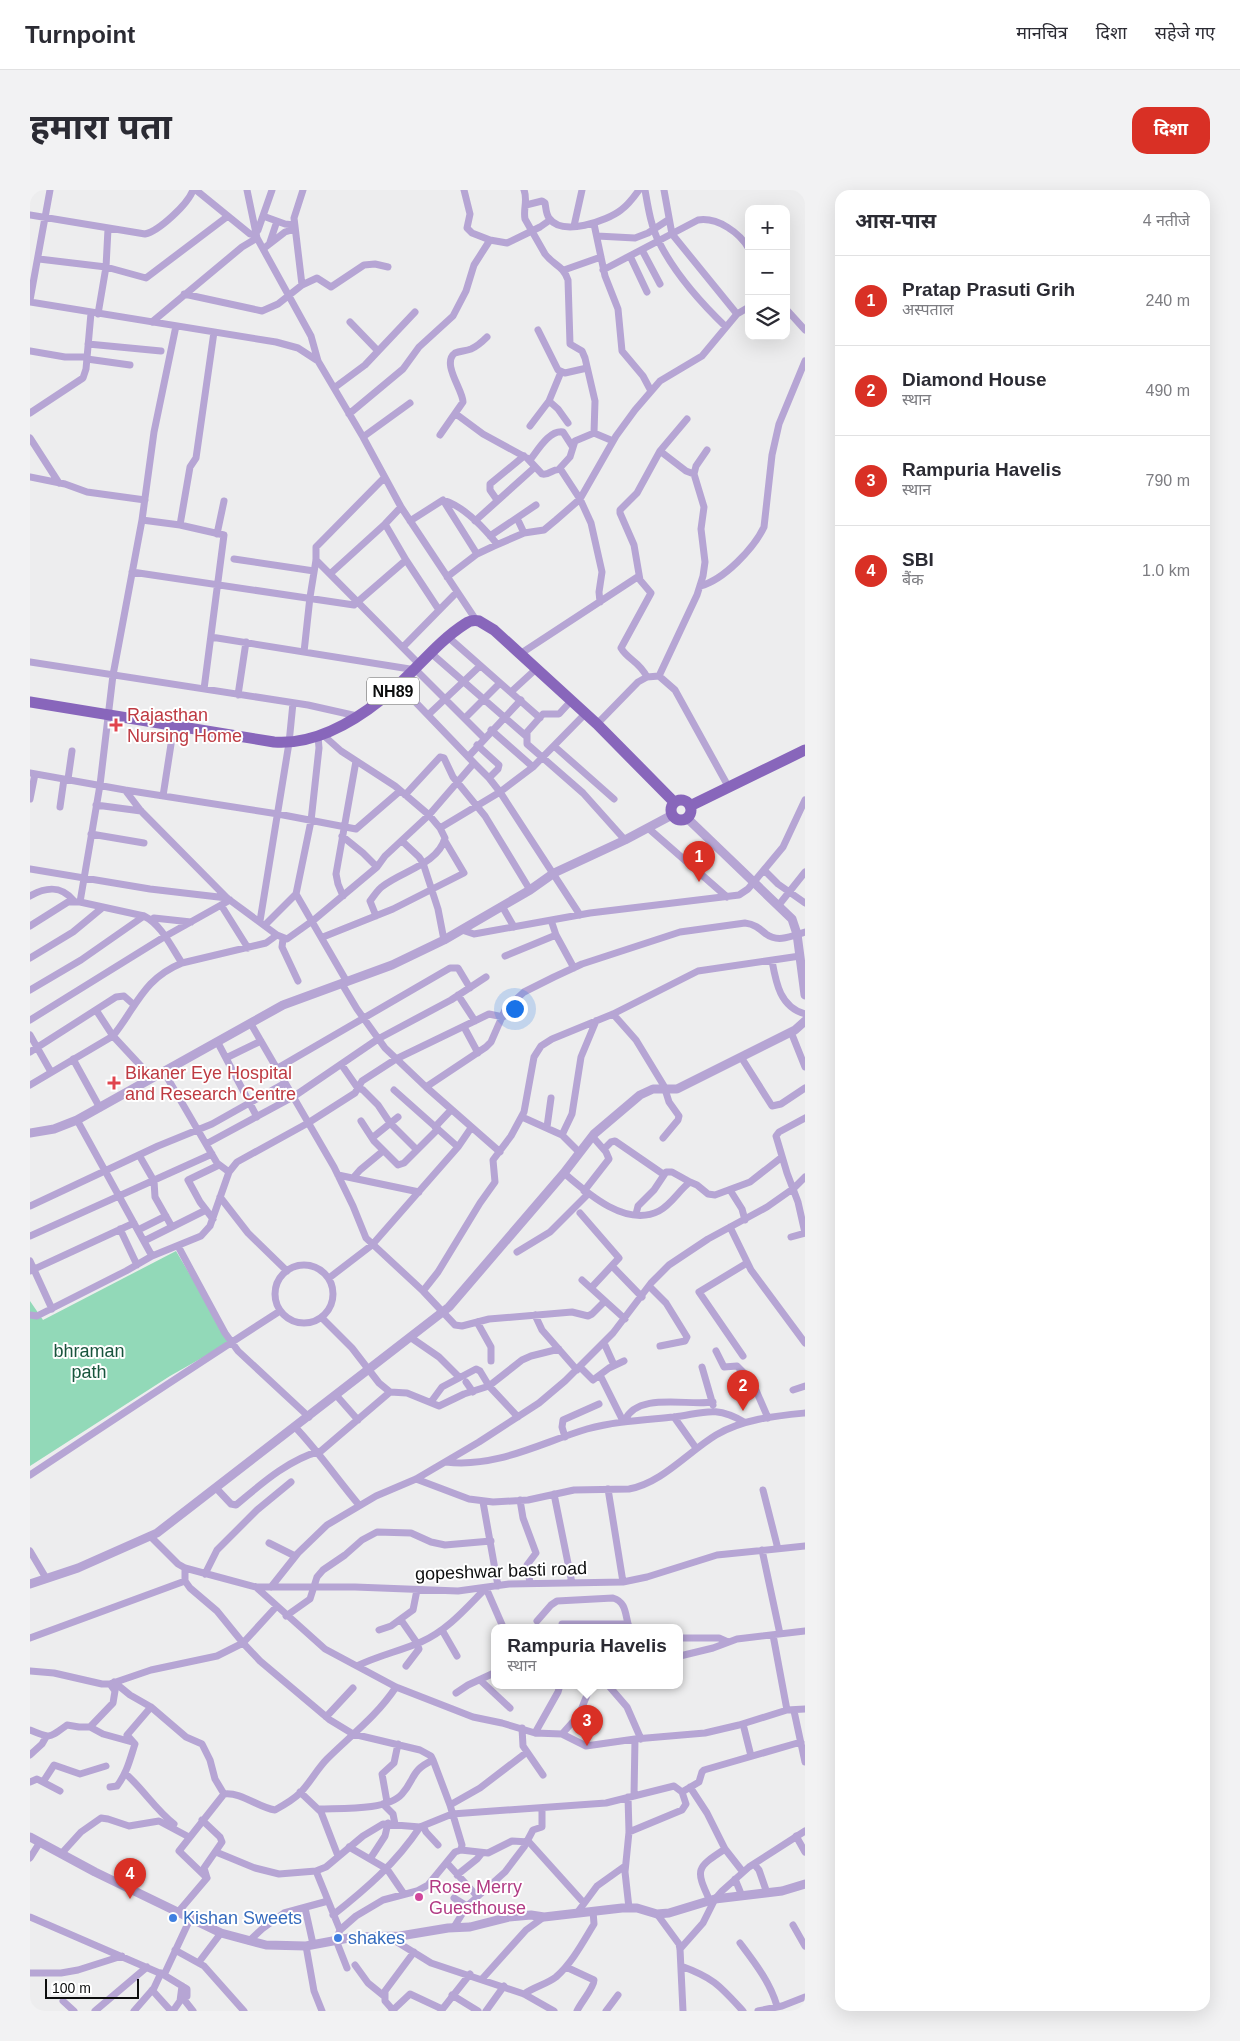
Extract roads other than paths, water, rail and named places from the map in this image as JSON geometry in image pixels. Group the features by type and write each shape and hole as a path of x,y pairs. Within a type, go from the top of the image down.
{"main road":[{"name":"NH89","path":"30,702 174,724 234,736 289,743 320,735 358,716 399,686 448,637 465,624 476,620"},
{"path":"476,620 485,623 572,700 674,802"},
{"path":"690,806 805,750"},
{"path":"683,800 690,806 691,811 687,818 680,820 672,815 670,810 674,802 683,800"}],"street":[{"path":"50,190 30,301 276,342 298,348 318,361"},
{"path":"30,215 145,234 150,233 183,205 195,190 247,232 256,236"},
{"path":"247,190 256,236 311,336 318,361 363,437 401,507 476,620"},
{"path":"152,322 256,236 272,190"},
{"path":"302,285 294,218 303,190"},
{"path":"464,190 470,214 467,228 472,233 490,240 507,243 550,220"},
{"path":"524,190 527,199 524,216 549,259 564,270 569,287 570,344 584,354 595,401 594,433"},
{"path":"574,226 582,190"},
{"path":"526,205 544,202 550,220 558,224 574,226 594,224 619,212 639,190"},
{"path":"645,190 659,242 685,281 726,327"},
{"path":"664,190 672,234 737,314"},
{"path":"39,259 106,267 143,278 149,277 228,216"},
{"path":"263,216 295,227"},
{"path":"604,270 703,219 732,230 745,243"},
{"path":"597,236 635,238 668,220"},
{"path":"270,242 277,222"},
{"path":"594,224 604,270 618,309 622,351 643,376 651,391"},
{"path":"263,249 270,242 295,227"},
{"path":"30,413 83,378 94,313 106,267 108,229"},
{"path":"349,414 403,369 418,347 453,316 466,291 474,265 490,240"},
{"path":"642,250 660,284"},
{"path":"630,256 647,292"},
{"path":"564,270 601,257"},
{"path":"184,294 256,311 268,310 302,285 317,278 331,287 364,265 375,264 388,267"},
{"path":"447,577 477,554 497,544 524,533 544,530 580,498 613,441 651,391 665,377 682,370 702,356 737,314 745,309"},
{"path":"334,388 365,366 415,312"},
{"path":"790,313 805,330"},
{"path":"350,322 378,351"},
{"path":"77,901 84,877 100,785 107,714 142,520 154,432 176,326"},
{"path":"538,330 555,366 561,372"},
{"path":"180,525 190,467 196,458 214,332"},
{"path":"440,435 462,406 463,396 452,372 452,358 454,354 478,345 487,337"},
{"path":"88,344 161,351"},
{"path":"30,351 130,365"},
{"path":"700,586 713,581 750,550 764,527 772,455 779,424 805,360"},
{"path":"561,372 587,368"},
{"path":"530,426 549,401 561,372"},
{"path":"549,401 568,422"},
{"path":"363,437 410,403"},
{"path":"456,414 483,434 527,458 544,475 558,469 570,457 575,441 594,433 613,441"},
{"path":"647,677 642,667 621,648 651,593 639,576 634,545 620,510 636,493 660,451 687,419"},
{"path":"497,500 490,490 490,484 527,458 556,432 563,432 572,446"},
{"path":"30,438 59,482"},
{"path":"659,676 700,586 705,562 701,529 704,507 694,474 696,466 707,450"},
{"path":"660,451 686,471 694,474"},
{"path":"475,521 535,467"},
{"path":"558,469 580,498 591,523 602,572 599,592 600,602"},
{"path":"30,477 59,482 87,492 145,500"},
{"path":"304,652 316,547 384,478"},
{"path":"217,534 224,500"},
{"path":"410,521 443,500"},
{"path":"443,500 454,505 475,521 497,544"},
{"path":"443,500 477,554"},
{"path":"490,536 536,505"},
{"path":"330,574 401,507"},
{"path":"517,518 524,533"},
{"path":"142,520 180,525 224,535 204,689"},
{"path":"385,524 439,610"},
{"path":"234,559 314,571"},
{"path":"316,560 403,647 445,699 484,738"},
{"path":"132,572 354,605 359,603 406,560"},
{"path":"520,654 639,576"},
{"path":"403,647 457,592"},
{"path":"211,637 304,652 418,667"},
{"path":"448,637 540,718"},
{"path":"238,695 246,642"},
{"path":"432,654 503,718 526,736 529,748 584,793 625,840"},
{"path":"30,662 293,703 358,716"},
{"path":"428,715 480,666"},
{"path":"511,692 536,669"},
{"path":"597,724 638,682 647,677 659,676 675,690 728,786"},
{"path":"465,718 500,683"},
{"path":"399,686 490,778 580,915"},
{"path":"468,757 477,745 521,700"},
{"path":"526,736 540,718 547,713 559,714 572,700"},
{"path":"263,923 293,703"},
{"path":"440,828 500,792 533,767 586,713"},
{"path":"163,796 174,724"},
{"path":"491,730 533,767"},
{"path":"320,735 402,792 429,815 440,828 445,841 464,874 376,916 323,937"},
{"path":"263,923 296,894 311,821 320,735"},
{"path":"477,745 499,765 490,778"},
{"path":"554,746 614,799"},
{"path":"60,807 72,752"},
{"path":"343,832 360,827 442,756 458,782 477,806 530,890"},
{"path":"343,896 336,879 356,760"},
{"path":"30,1085 113,1036 133,1004 158,976 182,963 266,944 280,937 290,938 377,866 429,815 474,763"},
{"path":"30,799 32,774 278,814 311,821 343,832 377,866"},
{"path":"125,790 141,811 229,899 280,937 282,947 298,981"},
{"path":"462,930 474,934 580,915 727,898 744,893 786,841 802,811 805,800"},
{"path":"96,805 141,811"},
{"path":"30,1133 54,1129 77,1120 283,1005 392,965 444,940 530,890 554,873 625,840 672,815"},
{"path":"687,818 792,919 801,933 800,956 805,995"},
{"path":"648,828 727,898"},
{"path":"91,834 144,843"},
{"path":"402,841 419,857 423,864 432,890 444,940"},
{"path":"376,916 370,902 381,886 423,864 436,853 445,841"},
{"path":"30,869 150,889 229,899"},
{"path":"764,870 789,893 805,903"},
{"path":"778,906 805,872"},
{"path":"30,896 48,888 67,892 77,901"},
{"path":"296,894 323,937 344,983 363,1018 378,1039 426,1088 500,1152"},
{"path":"30,1020 164,937 221,906 229,899"},
{"path":"30,926 68,902 77,901 144,916 158,926 182,963"},
{"path":"221,906 248,948"},
{"path":"502,906 514,927"},
{"path":"30,958 73,932 102,908"},
{"path":"30,990 81,960 144,916"},
{"path":"154,918 191,922"},
{"path":"551,920 556,935 574,968"},
{"path":"426,1088 491,1042 502,1016 510,1005 524,992 574,968 657,939 694,929 745,922 752,923 776,938 801,933"},
{"path":"505,956 556,935"},
{"path":"423,1291 438,1272 495,1182 493,1164 522,1117 534,1057 538,1049 552,1039 613,1014 698,971 800,956"},
{"path":"772,961 776,983 786,1002 796,1012 805,1014"},
{"path":"276,1069 455,967 460,970 470,988"},
{"path":"206,1144 293,1098 329,1075 341,1064 378,1039 458,996 486,977"},
{"path":"30,1052 120,996 124,996 133,1004"},
{"path":"458,996 475,1021"},
{"path":"96,1010 113,1036 152,1078"},
{"path":"30,1315 37,1316 152,1256 201,1236 206,1232 213,1219 229,1172 237,1162 308,1123 354,1093 362,1081 396,1059 488,1014 502,1016"},
{"path":"613,1014 632,1035 666,1089 669,1102 679,1118 663,1138"},
{"path":"562,1134 572,1114 581,1057 596,1021"},
{"path":"30,1584 78,1568 157,1533 295,1428 443,1311 564,1173 592,1136 640,1095 653,1089 677,1088 791,1032 805,1021"},
{"path":"251,1024 338,1175 353,1206 362,1231 372,1245 423,1291 458,1327 489,1319 535,1315 572,1312 588,1316 605,1301"},
{"path":"464,1027 478,1053"},
{"path":"791,1032 805,1067"},
{"path":"30,1035 51,1072"},
{"path":"226,1058 261,1041"},
{"path":"218,1043 257,1117"},
{"path":"741,1057 772,1106 781,1104 805,1088"},
{"path":"73,1059 100,1108"},
{"path":"341,1064 357,1087 363,1090 378,1105 390,1123 417,1150"},
{"path":"164,1072 219,1165 229,1172"},
{"path":"30,1206 139,1154 212,1124 285,1083"},
{"path":"394,1090 458,1147"},
{"path":"547,1128 551,1098"},
{"path":"362,1121 372,1138 398,1165 404,1163 417,1150 451,1110"},
{"path":"372,1138 398,1116"},
{"path":"522,1117 562,1134 579,1152"},
{"path":"791,1237 805,1232 794,1188 777,1141 777,1134 805,1118"},
{"path":"77,1120 152,1256"},
{"path":"329,1278 372,1245 458,1147 471,1128"},
{"path":"517,1252 550,1232 586,1193 609,1159 604,1149 592,1136"},
{"path":"604,1149 611,1142 615,1141 663,1174 672,1172 697,1185 711,1195 750,1182 782,1157"},
{"path":"353,1178 383,1151"},
{"path":"139,1154 154,1180 155,1197 172,1227"},
{"path":"30,1236 212,1154"},
{"path":"213,1219 188,1180 219,1165"},
{"path":"564,1173 586,1193 606,1205 636,1214 649,1214 659,1211 690,1182"},
{"path":"636,1214 638,1206 654,1190 663,1174"},
{"path":"338,1175 419,1192"},
{"path":"271,1587 295,1556 327,1525 359,1505 416,1479 446,1462 539,1403 604,1343 626,1319 649,1286 669,1264 767,1207 794,1188 805,1177"},
{"path":"730,1190 742,1209 745,1220"},
{"path":"220,1197 248,1233 287,1271"},
{"path":"144,1241 206,1210"},
{"path":"580,1213 620,1258 590,1288"},
{"path":"32,1271 120,1229 166,1216"},
{"path":"730,1227 748,1263 805,1343"},
{"path":"120,1229 137,1265"},
{"path":"178,1246 231,1342 243,1357 309,1416"},
{"path":"30,1261 32,1271 52,1309"},
{"path":"743,1356 699,1292 748,1263"},
{"path":"305,1265 314,1267 329,1278 334,1292 333,1299 328,1312 322,1318 308,1324 300,1324 285,1317 275,1299 276,1286 287,1271 295,1266 305,1265"},
{"path":"612,1266 642,1296"},
{"path":"582,1280 626,1319"},
{"path":"649,1286 666,1303 687,1337 685,1341 660,1346"},
{"path":"30,1475 280,1310"},
{"path":"535,1315 542,1330 591,1380 614,1365 624,1361"},
{"path":"322,1318 352,1348 379,1383 390,1392 407,1392 430,1402 443,1405 464,1394 490,1386 522,1360 559,1349"},
{"path":"477,1322 491,1347 492,1361"},
{"path":"410,1337 439,1357 459,1376"},
{"path":"604,1343 614,1365"},
{"path":"716,1351 724,1367 737,1366 748,1375 768,1418"},
{"path":"702,1367 715,1410"},
{"path":"430,1402 442,1387 473,1369 479,1369 490,1386 518,1417"},
{"path":"600,1374 624,1421"},
{"path":"466,1382 473,1392"},
{"path":"793,1390 805,1386"},
{"path":"216,1488 231,1504 236,1505 295,1461 319,1452 390,1392"},
{"path":"336,1395 358,1420"},
{"path":"624,1421 628,1413 638,1406 670,1401 713,1402"},
{"path":"697,1403 698,1413"},
{"path":"566,1437 562,1427 563,1420 599,1404"},
{"path":"446,1462 471,1463 504,1458 566,1437 624,1421 674,1417 715,1410 744,1422"},
{"path":"416,1479 483,1502 505,1502 574,1490 629,1489 644,1485 665,1472 696,1448 729,1428 744,1422 805,1414"},
{"path":"674,1417 696,1448"},
{"path":"295,1428 319,1452 324,1464 359,1505"},
{"path":"206,1574 217,1550 257,1510 291,1482"},
{"path":"608,1489 623,1582"},
{"path":"763,1490 778,1549"},
{"path":"554,1494 572,1583"},
{"path":"520,1500 536,1553 527,1565 530,1584"},
{"path":"483,1502 498,1586"},
{"path":"286,1616 310,1599 313,1587 323,1570 346,1555 362,1540 377,1532 411,1533 445,1546 491,1541"},
{"name":"gopeshwar basti road","path":"150,1536 178,1564 185,1568 256,1587 458,1591 530,1584 623,1582 647,1577 717,1555 805,1546"},
{"path":"269,1543 295,1556"},
{"path":"762,1550 791,1710 805,1762"},
{"path":"30,1551 46,1578"},
{"path":"185,1568 186,1581 190,1588 217,1611 260,1661 326,1717 353,1734 420,1750 430,1756 450,1805 462,1846 461,1850"},
{"path":"30,1638 186,1581"},
{"path":"256,1587 286,1616 325,1649 396,1687 473,1717 522,1728 535,1733 562,1734 586,1746 705,1732 744,1724 791,1710 805,1709"},
{"path":"357,1666 417,1644 442,1630 486,1588 502,1624"},
{"path":"379,1630 391,1626 413,1610 417,1590"},
{"path":"537,1621 557,1601 612,1598 621,1602 628,1624"},
{"path":"30,1671 54,1673 102,1684 112,1683 151,1670 217,1656 243,1643 276,1607"},
{"path":"401,1620 417,1644 418,1653 406,1666"},
{"path":"442,1630 457,1656"},
{"path":"683,1655 714,1648 736,1639 805,1631"},
{"path":"683,1638 719,1638 728,1642"},
{"path":"456,1694 468,1685 491,1674"},
{"path":"480,1680 510,1708"},
{"path":"112,1683 151,1707 186,1737 198,1742 206,1750 215,1779 224,1794"},
{"path":"90,1727 113,1703 115,1691 112,1683"},
{"path":"207,1878 179,1851 224,1794 237,1794 261,1807 275,1810 300,1792 325,1761 359,1730 396,1687"},
{"path":"326,1717 353,1688"},
{"path":"535,1733 559,1689"},
{"path":"562,1734 579,1715 589,1689"},
{"path":"611,1689 626,1707 638,1739 625,1866 628,1908"},
{"path":"136,1744 127,1735 151,1707"},
{"path":"744,1724 751,1756"},
{"path":"30,1730 50,1737 67,1725 79,1728 90,1727 103,1734 136,1744"},
{"path":"522,1728 522,1740 527,1752 543,1775"},
{"path":"30,1755 42,1744 46,1737"},
{"path":"682,1792 699,1782 704,1770 801,1742"},
{"path":"110,1787 117,1786 126,1773 136,1744"},
{"path":"370,1859 391,1823 393,1814 385,1803 382,1774 394,1764 398,1744"},
{"path":"450,1805 480,1788 527,1752"},
{"path":"319,1809 385,1803 402,1795 415,1771 433,1760"},
{"path":"43,1782 54,1765 80,1774 106,1766"},
{"path":"126,1773 162,1814 190,1837"},
{"path":"30,1782 34,1778 60,1791"},
{"path":"333,1915 365,1890 387,1869 422,1827 452,1814 606,1803 671,1786 682,1792 686,1804 682,1810 629,1832"},
{"path":"690,1787 707,1813 725,1849 743,1872"},
{"path":"300,1792 319,1809 338,1856"},
{"path":"454,1927 467,1906 506,1872 533,1830 542,1827 542,1808"},
{"path":"61,1854 81,1832 101,1818 108,1818 129,1826 159,1821 190,1837"},
{"path":"202,1820 220,1837 221,1846 204,1868 207,1878"},
{"path":"216,1852 255,1868 279,1874 316,1871 326,1867 375,1828 391,1823 422,1827 438,1845"},
{"path":"680,1949 703,1923 712,1900 743,1872 796,1836 805,1832"},
{"path":"796,1836 805,1852"},
{"path":"30,1837 221,1933 266,1945 309,1945 354,1936 389,1937 454,1927 470,1927 509,1917 530,1915 544,1917 628,1908 637,1908 657,1914 669,1913 712,1900 782,1891 805,1884"},
{"path":"347,1968 336,1940 340,1930 356,1916 383,1900 428,1885 455,1852 461,1850 481,1854 494,1852 512,1841 527,1842 533,1846 584,1902"},
{"path":"30,1858 40,1842"},
{"path":"349,1847 387,1869 404,1894"},
{"path":"712,1900 700,1881 699,1873 710,1859 725,1849"},
{"path":"457,1875 481,1854"},
{"path":"447,1863 477,1896"},
{"path":"754,1864 759,1870 767,1893"},
{"path":"577,1913 597,1886 625,1866"},
{"path":"316,1871 340,1930"},
{"path":"179,1912 207,1878"},
{"path":"735,1880 742,1896"},
{"path":"454,1898 467,1906"},
{"path":"249,1941 284,1913 328,1901"},
{"path":"305,1908 314,1991 322,2011"},
{"path":"524,1994 534,1987 550,1981 566,1967 594,1924 592,1911"},
{"path":"657,1914 679,1944 682,1966 683,2011"},
{"path":"30,1917 162,1974 182,1986 184,1997 193,2011"},
{"path":"134,2011 152,1990 162,1974 191,1917"},
{"path":"482,1979 526,1930 544,1917"},
{"path":"792,1925 805,1946"},
{"path":"199,1962 221,1933"},
{"path":"389,1937 431,1963 504,1986 524,1994 554,2011"},
{"path":"740,1943 766,1980 773,1992 777,2006"},
{"path":"175,1950 199,1962 244,2011"},
{"path":"384,1996 394,1978 414,1952"},
{"path":"30,1973 61,1973 87,1968 122,1956"},
{"path":"355,1964 368,1983 384,1996 385,2001 393,2010 410,1994 441,2010 470,1974"},
{"path":"682,1966 704,1974 719,1984 743,2011"},
{"path":"566,1967 594,1980 594,1985 582,2000 577,2011"},
{"path":"95,2011 147,1968"},
{"path":"486,2011 504,1986"},
{"path":"152,1990 172,2011 184,1997"},
{"path":"606,2011 618,1994"},
{"path":"452,1995 478,2011"},
{"path":"758,2011 805,1997"},
{"path":"63,2001 74,2011"}],"place":[{"name":"Rajasthan Nursing Home","path":"116,725"},
{"name":"Pratap Prasuti Grih","path":"699,882"},
{"name":"Bikaner Eye Hospital and Research Centre","path":"114,1083"},
{"name":"Diamond House","path":"743,1411"},
{"name":"Rampuria Havelis","path":"587,1746"},
{"name":"Rose Merry Guesthouse","path":"419,1897"},
{"name":"SBI","path":"130,1899"},
{"name":"Kishan Sweets","path":"173,1918"},
{"name":"shakes","path":"338,1938"}],"park label":[{"name":"bhraman path","path":"89,1361"}]}
